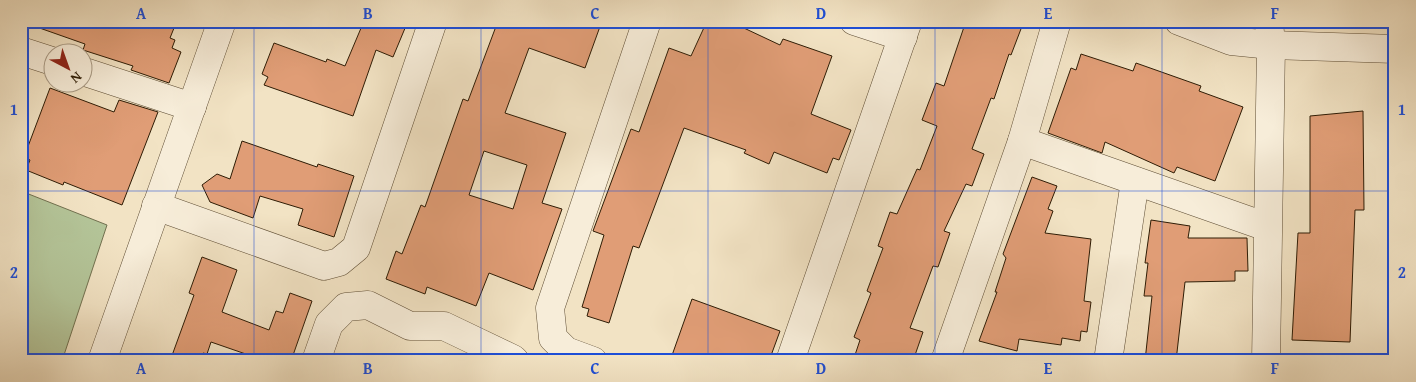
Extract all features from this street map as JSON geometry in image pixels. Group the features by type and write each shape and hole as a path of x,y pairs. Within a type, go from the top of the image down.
{"street":[{"path":"102,361 222,21"},
{"path":"156,206 324,266 339,262 356,248 433,21"},
{"path":"593,361 566,352 553,338 550,308 646,21"},
{"path":"790,361 906,29 854,21"},
{"path":"946,361 1022,141 1057,21"},
{"path":"1179,21 1231,41 1270,33 1395,49"},
{"path":"1266,361 1270,33"},
{"path":"21,51 42,58"},
{"path":"92,74 192,107"},
{"path":"1022,141 1267,227"},
{"path":"1108,361 1134,181"},
{"path":"316,361 329,324 346,307 368,305 410,326 444,326 515,361"}],"green space":[{"path":"21,191 107,225 62,361 21,361"}],"building":[{"path":"32,21 155,21 174,28 170,38 175,40 172,48 181,52 169,83 131,70 133,66 92,53 92,42 79,42 31,25"},
{"path":"364,21 408,21 393,57 376,50 353,116 264,85 268,77 262,74 274,43 326,62 327,59 345,66"},
{"path":"498,21 602,21 585,68 529,48 505,113 566,133 542,203 562,209 533,290 489,273 476,306 427,287 425,294 386,279 396,251 402,254 421,205 425,207 463,99 468,101","holes":["484,151 527,165 513,209 469,195"]},
{"path":"707,21 729,21 780,45 783,39 832,56 811,114 851,130 839,160 833,158 827,173 774,152 769,164 744,153 746,150 684,128 639,248 633,246 609,323 587,316 589,309 582,307 604,235 593,231 631,129 639,132 669,48 691,56"},
{"path":"966,21 1024,21 1011,55 1009,54 994,99 991,98 972,149 984,154 972,186 966,184 944,231 950,233 938,267 933,266 910,328 923,332 913,361 853,361 860,340 854,337 871,293 867,291 883,248 878,246 890,212 897,214 917,169 920,170 937,126 922,120 936,83 944,86"},
{"path":"1081,54 1133,71 1136,63 1201,86 1199,91 1243,107 1215,181 1177,167 1174,173 1105,142 1102,153 1048,133 1071,68 1076,70"},
{"path":"48,92 61,92 114,112 119,100 158,112 122,205 64,182 63,185 26,170 30,160 24,157"},
{"path":"1363,111 1364,210 1355,210 1350,342 1292,340 1298,233 1310,233 1310,116"},
{"path":"242,141 317,167 318,164 354,176 334,237 298,225 303,209 260,196 253,218 210,202 202,185 217,174 230,179"},
{"path":"1032,177 1057,186 1048,209 1053,211 1045,233 1091,239 1084,301 1091,302 1087,332 1081,331 1080,341 1062,338 1061,345 1019,339 1017,351 979,341 997,292 995,292 1006,258 1003,254"},
{"path":"1151,220 1190,226 1188,238 1247,238 1248,271 1235,271 1235,281 1185,282 1176,361 1145,361 1152,296 1144,296 1148,263 1145,263"},
{"path":"202,257 237,270 222,312 269,330 276,311 283,313 290,293 312,301 291,361 266,361 211,342 207,354 203,353 200,361 170,361 194,295 189,293"},
{"path":"692,299 780,331 769,361 670,361"}]}
